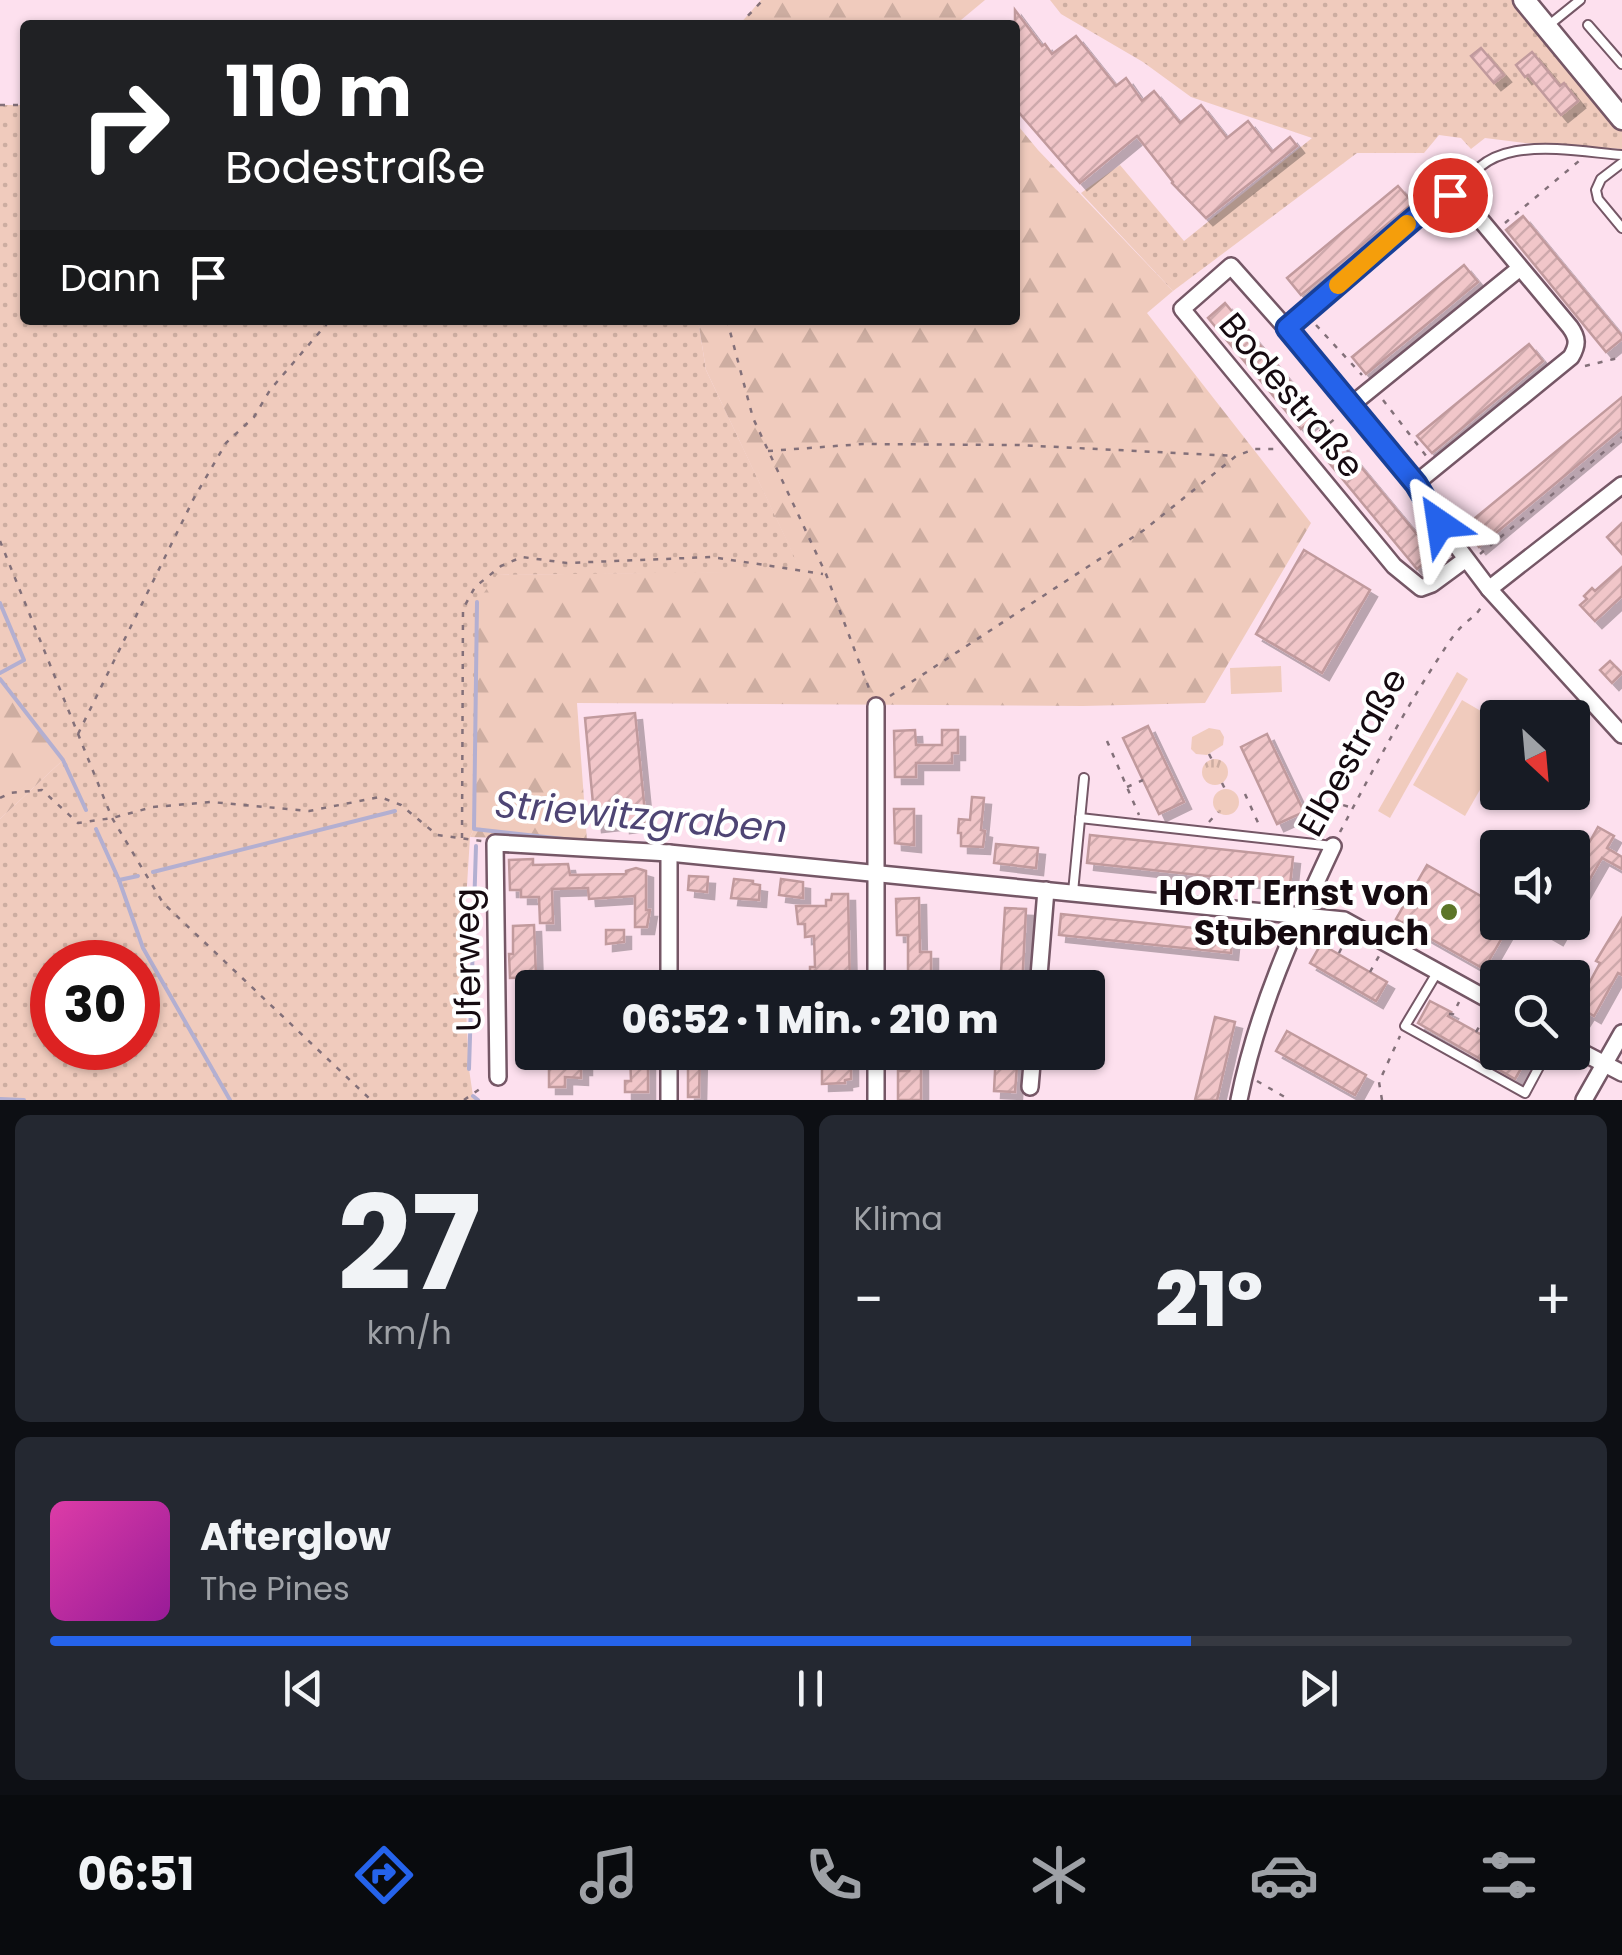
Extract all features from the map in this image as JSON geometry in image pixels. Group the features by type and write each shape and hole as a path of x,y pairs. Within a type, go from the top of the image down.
{"street":[{"path":"1524,0 1622,120"},
{"name":"Bodestraße","path":"1287,328 1431,204 1450,195 1461,198 1576,334 1577,346 1571,356 1416,484"},
{"name":"Bodestraße","path":"1467,561 1421,588 1394,566 1182,308 1231,266 1416,484 1489,589 1622,735"},
{"name":"Bodestraße","path":"1350,406 1520,268"},
{"path":"1489,589 1622,485"},
{"path":"876,706 876,970"},
{"path":"495,842 876,872 1344,920 1438,970 1480,999"},
{"name":"Uferweg","path":"495,842 498,1077"},
{"name":"Elbestraße","path":"1240,1100 1265,1003 1333,846"},
{"path":"668,853 668,970"},
{"path":"1039,970 1046,890"},
{"path":"1584,1100 1622,1033"},
{"path":"1590,1056 1622,1074"},
{"path":"668,1070 668,1100"},
{"path":"876,1070 876,1100"},
{"path":"1030,1088 1032,1070"}],"lane":[{"path":"1546,27 1580,0"},
{"path":"1588,24 1622,64"},
{"path":"1461,198 1466,180 1473,172 1518,149 1622,155"},
{"path":"1622,163 1596,190 1598,199 1622,228"},
{"path":"1073,892 1084,778"},
{"path":"1080,818 1333,846"},
{"path":"1438,970 1405,1026 1480,1068"},
{"path":"1484,1070 1525,1093 1538,1070"}],"path":[{"path":"744,20 763,0"},
{"path":"1492,234 1590,152"},
{"path":"78,734 194,498 226,444 254,418 270,390 326,325"},
{"path":"727,325 753,418 826,574 876,706 1144,530 1236,456 1256,449 1299,449 1350,406"},
{"path":"1583,366 1622,357"},
{"path":"1467,561 1622,437"},
{"path":"767,451 863,444 979,444 1236,456"},
{"path":"0,541 112,818 163,904 371,1100"},
{"path":"462,838 464,608 476,587 501,566 522,557 567,563 712,556 826,574"},
{"name":"Elbestraße","path":"1333,846 1438,658 1478,614"},
{"path":"1106,741 1144,825"},
{"path":"1209,754 1212,760"},
{"path":"1127,787 1143,780"},
{"path":"1222,783 1225,789"},
{"path":"0,798 10,792 42,790 78,823 153,807 211,802 308,811 380,797 401,805 436,835 495,842"},
{"path":"1238,798 1246,796 1264,838"},
{"path":"1338,954 1348,933"},
{"path":"1370,972 1382,951"},
{"path":"1450,1014 1462,996"},
{"path":"1382,1100 1379,1082 1405,1026"},
{"path":"1476,1032 1480,1026"},
{"path":"1244,1074 1290,1100"},
{"path":"464,1100 498,1077"}],"green space":[{"path":"761,0 985,0 961,20 743,20"},
{"path":"1050,0 1524,0 1622,119 1622,149 1485,138 1471,149 1461,138 1439,135 1424,153 1357,153 1173,291 1081,193 1120,165 1184,241 1312,138 1191,97 1143,62 1061,14"},
{"path":"0,105 20,105 20,325 699,325 706,370 802,572 497,575 474,829 470,837 463,950 469,1069 473,1096 478,1100 0,1100 0,819 63,760 0,679"},
{"path":"1020,128 1173,291 1147,313 1311,523 1205,703 577,703 587,841 470,837 474,829 477,602 497,575 801,571 706,370 699,325 1020,325"},
{"path":"1281,666 1282,692 1231,694 1230,668"},
{"path":"1457,672 1468,679 1390,818 1378,811"},
{"path":"0,679 63,760 0,819"},
{"path":"1462,700 1480,710 1480,790 1465,816 1413,785"},
{"path":"1209,728 1220,730 1223,745 1207,755 1196,754 1191,749 1192,737"},
{"path":"1215,759 1224,763 1228,772 1224,781 1215,785 1206,781 1202,772 1206,763"},
{"path":"1226,789 1235,793 1239,802 1235,811 1226,815 1217,811 1213,802 1217,793"}],"building":[{"path":"1015,10 1052,54 1076,36 1116,86 1126,78 1142,101 1154,91 1180,123 1201,105 1227,138 1248,121 1272,152 1290,137 1297,146 1206,218 1172,183 1137,136 1080,183 1020,114 1020,20 1015,20"},
{"path":"1481,48 1504,75 1494,83 1471,56"},
{"path":"1532,52 1578,101 1561,115 1516,65"},
{"path":"1398,186 1413,203 1301,295 1287,278"},
{"path":"1523,216 1622,336 1606,352 1506,230"},
{"path":"1464,265 1478,282 1366,374 1352,357"},
{"path":"1225,303 1318,415 1301,429 1208,318"},
{"path":"1529,344 1543,361 1432,453 1417,436"},
{"path":"1622,397 1622,428 1479,547 1463,528"},
{"path":"1342,444 1434,555 1417,569 1325,458"},
{"path":"1622,523 1622,554 1607,537"},
{"path":"1304,550 1370,590 1322,673 1256,634"},
{"path":"1622,567 1622,596 1595,621 1580,605 1587,599 1584,596"},
{"path":"1610,661 1622,673 1612,683 1600,670"},
{"path":"635,713 646,823 595,825 585,718"},
{"path":"1148,726 1184,802 1159,814 1123,738"},
{"path":"915,730 916,745 942,745 942,730 958,730 958,753 952,753 952,763 916,763 916,777 895,777 894,731"},
{"path":"1267,734 1304,812 1277,824 1241,747"},
{"path":"972,797 984,798 983,847 961,846 958,833 959,819 970,820"},
{"path":"894,809 914,809 914,845 895,843"},
{"path":"1598,827 1614,836 1607,848 1622,857 1622,869 1602,858 1590,879 1590,841"},
{"path":"1090,835 1293,857 1290,885 1087,863"},
{"path":"996,844 1038,848 1036,868 994,863"},
{"path":"533,859 533,865 568,864 570,875 626,874 636,868 646,871 646,910 650,910 647,927 635,927 635,896 589,899 588,888 552,889 553,923 540,923 539,897 521,897 521,890 510,890 509,860"},
{"name":"HORT Ernst von Stubenrauch","path":"1427,865 1480,896 1480,940 1501,940 1489,960 1480,960 1480,967 1396,919"},
{"path":"689,876 708,877 707,892 688,890"},
{"path":"734,879 760,885 759,900 731,898"},
{"path":"781,879 803,882 803,898 779,895"},
{"path":"832,894 848,894 850,970 810,970 815,967 814,936 805,937 805,924 798,924 796,906 826,906 826,900 831,900"},
{"path":"919,898 920,952 931,952 931,970 908,970 908,935 897,935 896,899"},
{"path":"1005,908 1026,909 1023,970 1001,970"},
{"path":"1061,914 1233,932 1231,953 1059,935"},
{"path":"1622,918 1622,975 1618,973 1594,1016 1590,1014 1590,981 1600,963 1596,961"},
{"path":"534,925 536,970 515,970 515,978 510,978 509,954 513,954 513,926"},
{"path":"606,930 624,930 624,942 606,944"},
{"path":"1321,944 1387,982 1376,1001 1310,963"},
{"path":"1430,1001 1451,1012 1448,1016 1480,1034 1480,1059 1418,1023"},
{"path":"1215,1017 1235,1022 1217,1100 1195,1100"},
{"path":"1287,1031 1366,1075 1355,1095 1276,1051"},
{"path":"549,1070 581,1070 581,1078 565,1077 565,1087 549,1087"},
{"path":"631,1070 648,1070 648,1092 625,1092 625,1081 631,1081"},
{"path":"688,1070 700,1070 699,1097 688,1097"},
{"path":"822,1070 851,1070 851,1079 845,1083 822,1084"},
{"path":"921,1070 921,1100 898,1100 898,1071"},
{"path":"995,1070 1017,1070 1015,1092 994,1091"},
{"path":"1499,1070 1520,1070 1515,1079"}],"waterway":[{"name":"Striewitzgraben","path":"477,602 474,829 581,841"},
{"path":"0,603 24,660 0,673"},
{"path":"0,679 63,760 86,810"},
{"path":"153,872 395,811"},
{"path":"96,829 143,948 230,1100"},
{"name":"Striewitzgraben","path":"616,842 666,845"},
{"name":"Striewitzgraben","path":"469,1069 476,846"},
{"name":"Striewitzgraben","path":"830,861 849,863"},
{"path":"119,880 138,876"},
{"name":"Striewitzgraben","path":"473,1096 478,1100"},
{"path":"0,1099 24,1100"}],"slow traffic":[{"path":"1338,285 1407,224"}],"place":[{"name":"HORT Ernst von Stubenrauch","path":"1449,912"}],"route":[{"path":"1440,524 1416,484 1287,328 1431,204 1450,195"}]}
